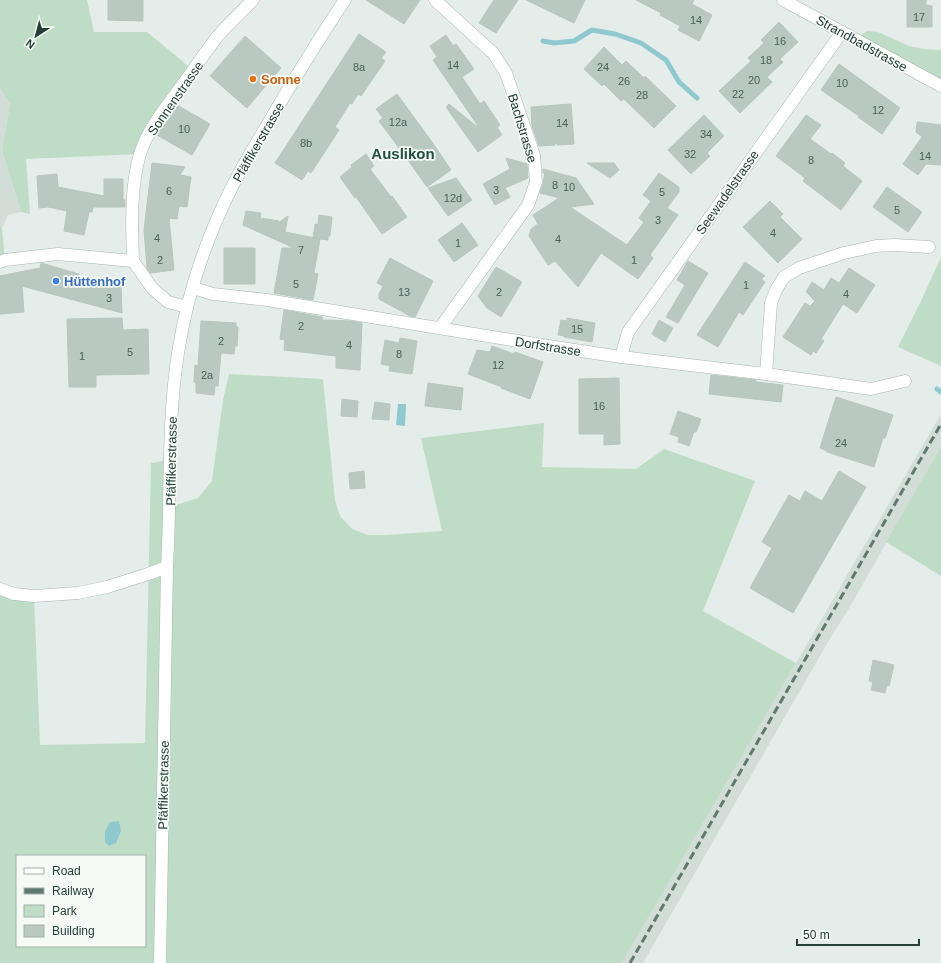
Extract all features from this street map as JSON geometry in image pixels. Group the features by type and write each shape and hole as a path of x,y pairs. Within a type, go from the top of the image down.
{"street":[{"name":"Sonnenstrasse","path":"133,261 132,216 135,176 140,154 148,135 162,112 217,38 253,0"},
{"name":"Pfäffikerstrasse","path":"160,963 171,427 173,393 178,353 188,307 203,256 210,236 234,182 310,54 345,0"},
{"name":"Bachstrasse","path":"435,0 493,53 506,73 534,155 536,182 528,205 440,328"},
{"name":"Strandbadstrasse","path":"783,0 941,86"},
{"name":"Seewadelstrasse","path":"621,357 628,332 842,32"},
{"path":"766,374 772,303 776,290 784,277 799,268 844,253 876,246 894,245 929,247"},
{"path":"0,262 5,260 58,254 133,261 152,288 168,302 188,307"},
{"name":"Dorfstrasse","path":"193,288 213,294 267,300 621,357 766,374 871,389 905,381"},
{"path":"0,589 14,594 34,596 78,593 108,587 167,567"}],"shaded area":[{"path":"0,88 10,104 2,150 21,212 8,215 2,229 0,225"},
{"path":"941,414 941,447 847,612 835,630 643,963 622,963 796,663"}],"green space":[{"path":"0,0 87,0 94,32 147,32 193,70 140,154 26,159 30,214 21,212 2,150 10,104 0,88"},
{"path":"867,31 878,32 909,46 941,50 941,86 855,39"},
{"path":"0,225 2,229 5,260 0,262"},
{"path":"941,257 941,366 898,347"},
{"path":"229,374 323,379 335,500 340,516 352,529 368,535 442,531 421,438 544,423 542,467 636,469 664,449 755,481 703,611 796,663 622,963 0,963 0,589 34,596 40,745 145,743 151,463 170,460 170,507 198,498 212,481 223,400"},
{"path":"941,447 941,576 886,542"}],"water":[{"path":"398,404 406,404 405,426 396,425"},
{"path":"119,821 121,831 116,843 109,846 105,842 105,831 110,822"}],"building":[{"path":"108,0 143,0 143,21 108,20"},
{"path":"366,0 420,0 404,24"},
{"path":"494,0 518,0 496,33 479,23"},
{"path":"526,0 585,0 574,23"},
{"path":"636,0 694,0 692,4 712,15 699,41 678,30 680,26 660,15 661,13"},
{"path":"907,0 926,0 926,5 932,6 932,27 907,27"},
{"path":"779,22 798,42 780,59 783,62 767,77 772,82 740,113 719,91 751,61 748,58 764,43 761,40"},
{"path":"359,34 386,52 381,58 385,61 361,96 358,94 352,104 350,103 335,127 339,130 311,173 308,171 302,180 275,163"},
{"path":"446,35 453,46 456,44 474,69 462,77 480,104 484,101 500,125 497,127 502,135 478,152 446,107 449,104 480,129 433,60 437,57 430,46"},
{"path":"245,36 281,68 247,108 210,76"},
{"path":"604,47 622,65 626,61 644,78 645,76 676,106 654,128 624,99 621,101 604,84 602,86 584,69"},
{"path":"839,64 900,108 882,134 821,90"},
{"path":"397,94 451,170 427,187 379,121 383,118 376,109"},
{"path":"571,104 574,144 558,145 551,141 555,145 539,146 532,126 531,107"},
{"path":"177,105 210,124 192,155 157,135"},
{"path":"704,115 724,136 707,153 710,156 691,174 668,150"},
{"path":"806,115 821,125 810,139 845,163 843,166 862,181 841,210 803,181 805,178 776,156"},
{"path":"917,122 941,125 941,165 926,164 918,175 903,164 922,137 916,132"},
{"path":"366,154 374,166 370,169 407,217 382,234 340,177 352,167 351,165"},
{"path":"506,158 527,164 528,178 505,188 510,197 495,205 483,184 510,169"},
{"path":"152,163 185,167 180,175 191,177 187,207 179,206 177,219 169,218 174,270 150,273 147,268 144,230"},
{"path":"587,163 614,163 619,170 610,178"},
{"path":"543,169 576,178 594,204 570,207 627,245 644,222 639,218 651,201 643,195 659,173 679,187 679,192 667,208 678,215 650,255 653,258 638,279 601,253 578,287 555,261 548,265 529,236 531,229 538,224 533,215 559,198 540,193 545,172 543,173"},
{"path":"57,174 58,187 104,196 104,179 123,179 123,200 125,200 125,207 93,207 92,212 89,212 84,235 64,231 67,211 48,207 39,208 37,176"},
{"path":"456,178 472,200 448,216 428,188"},
{"path":"887,187 922,212 908,232 873,207"},
{"path":"770,201 783,214 780,217 802,239 778,263 743,227"},
{"path":"246,211 261,213 260,218 279,221 278,223 288,216 285,232 320,239 314,273 318,274 313,300 274,293 282,248 294,248 243,225"},
{"path":"319,215 332,217 330,236 328,236 328,240 313,238 315,224 318,225"},
{"path":"462,223 478,245 454,262 438,240"},
{"path":"224,248 255,248 255,284 224,284"},
{"path":"390,258 433,281 415,317 410,316 379,299 379,294 383,286 377,283"},
{"path":"688,261 708,273 678,323 666,317 685,285 677,280"},
{"path":"745,262 765,276 761,279 765,282 743,315 739,312 718,347 697,335"},
{"path":"41,263 79,274 75,287 121,285 122,313 22,286 24,312 0,314 0,276 40,268"},
{"path":"496,267 522,282 501,317 487,308 478,296"},
{"path":"849,268 875,285 857,313 843,304 821,339 824,341 816,353 813,351 811,355 783,337 805,303 810,306 815,301 806,292 812,282 824,290 831,278 839,283"},
{"path":"284,310 322,317 322,320 362,323 360,370 336,368 336,356 284,350 285,340 280,339"},
{"path":"122,318 123,330 148,329 149,374 96,375 96,387 69,387 67,319"},
{"path":"567,318 595,323 592,342 558,335 561,320 567,321"},
{"path":"659,320 673,328 665,342 652,334"},
{"path":"201,321 236,323 236,327 238,327 237,346 235,346 234,354 221,353 218,386 215,386 214,395 196,393 196,383 194,382 195,365 198,366"},
{"path":"400,338 417,341 412,374 389,371 390,366 381,364 385,340 399,343"},
{"path":"492,346 543,362 530,399 468,374 477,350 490,352"},
{"path":"711,375 756,380 756,382 783,385 781,402 709,394"},
{"path":"619,378 620,444 604,445 604,434 579,434 579,379"},
{"path":"428,383 463,388 461,410 425,406"},
{"path":"836,397 893,415 885,438 883,438 874,467 827,452 820,448"},
{"path":"342,399 358,401 357,417 341,416"},
{"path":"375,402 390,404 389,420 372,419"},
{"path":"678,411 701,419 689,446 678,442 679,437 670,434"},
{"path":"364,471 365,488 350,489 349,473"},
{"path":"839,471 866,487 793,613 750,588 772,548 762,542 789,495 800,501 805,491 822,501"},
{"path":"873,660 894,665 889,686 887,685 885,693 871,690 873,682 869,681"}],"waterway":[{"path":"543,41 554,43 574,41 592,30 615,34 641,43 666,60 679,82 697,98"},
{"path":"937,389 941,392"}],"railway":[{"path":"630,963 941,424"}],"place":[{"name":"Sonne","path":"253,79"},
{"name":"Hüttenhof","path":"56,281"}],"district":[{"name":"Auslikon","path":"403,154"}]}
